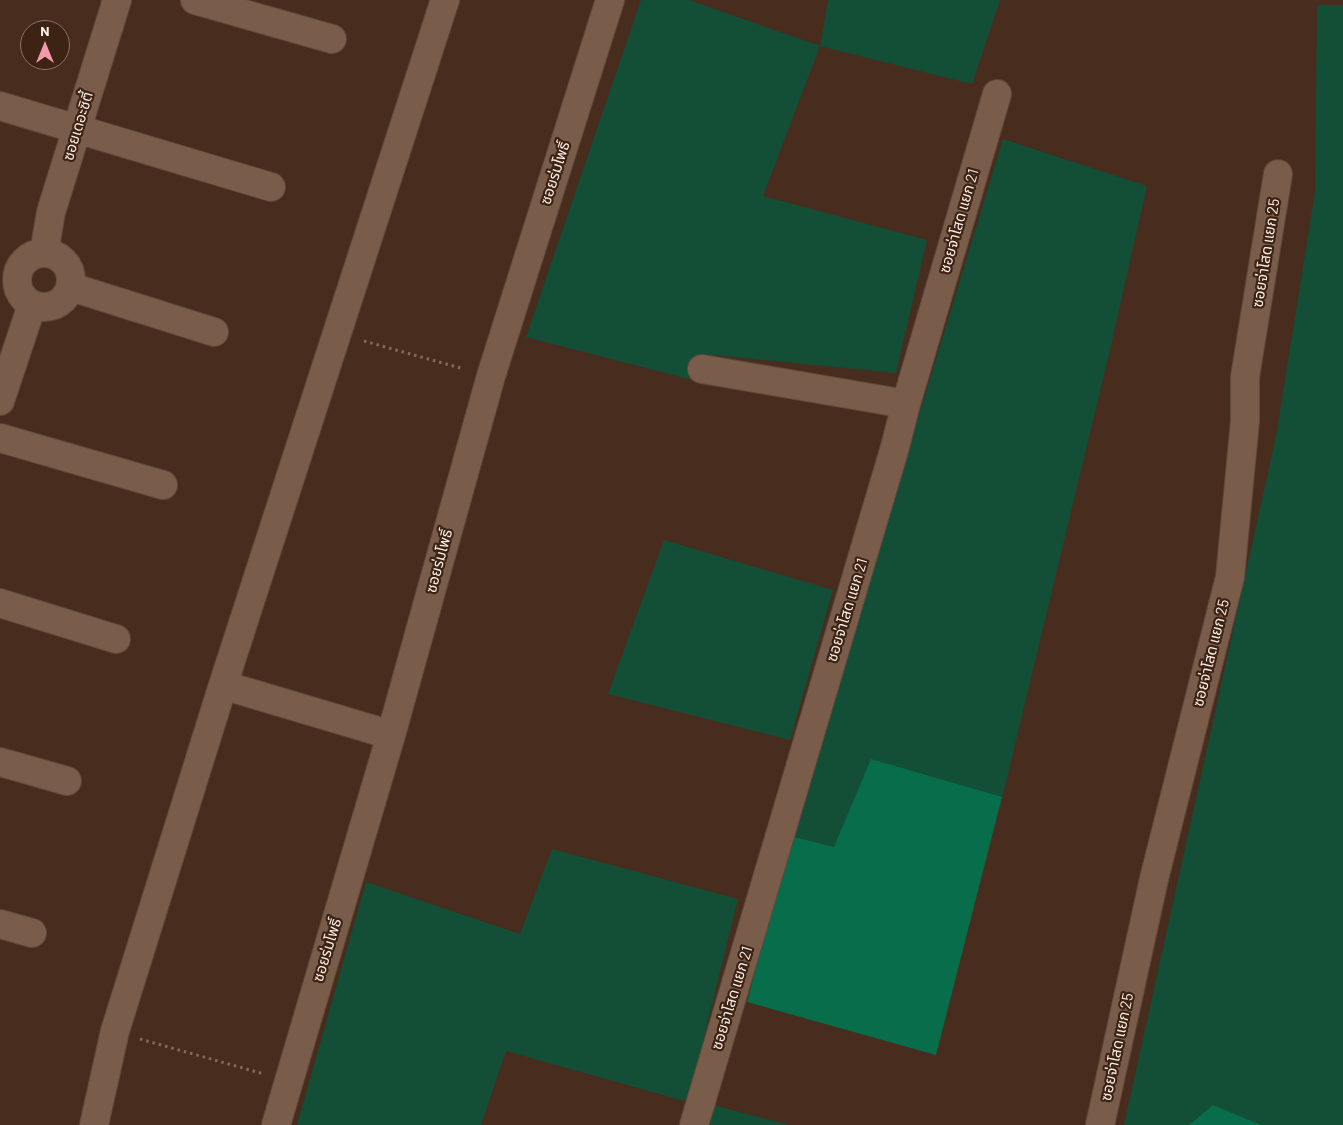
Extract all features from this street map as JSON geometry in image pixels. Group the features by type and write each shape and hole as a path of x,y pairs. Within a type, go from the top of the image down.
{"street":[{"name":"ซอยเดอะซิตี้","path":"44,253 51,212 117,0"},
{"path":"195,0 332,39"},
{"path":"94,1125 115,1031 223,686 445,0"},
{"name":"ซอยร่มโพธิ์","path":"276,1125 391,735 490,376 610,0"},
{"name":"ซอยจ่าโสด แยก 21","path":"694,1125 893,457 906,404 997,94"},
{"path":"0,106 271,187"},
{"name":"ซอยจ่าโสด แยก 25","path":"1100,1125 1156,870 1230,577 1245,421 1245,377 1278,174"},
{"path":"44,253 58,256 70,270 72,278 71,287 67,295 54,306 45,308 32,305 21,296 16,278 9,266 44,253"},
{"path":"71,287 214,332"},
{"path":"0,401 32,305"},
{"path":"702,369 906,404"},
{"path":"0,438 163,485"},
{"path":"0,603 116,639"},
{"path":"223,686 391,735"},
{"path":"0,762 67,781"},
{"path":"0,924 32,933"}],"path":[{"path":"337,334 490,376"},
{"path":"115,1031 288,1081"}],"green space":[{"path":"641,0 689,0 820,46 763,196 927,240 896,373 714,355 704,383 526,337"},
{"path":"828,0 1000,0 972,84 820,46"},
{"path":"1317,5 1343,5 1343,1125 1262,1125 1213,1105 1189,1125 1124,1125 1276,436 1315,192"},
{"path":"1003,139 1147,186 1110,350 1000,807 834,847 791,836"},
{"path":"664,540 833,590 790,740 608,694"},
{"path":"871,759 1002,797 936,1055 747,1002 791,836 834,847"},
{"path":"552,849 738,899 688,1102 506,1051 481,1125 297,1125 366,882 520,934"},
{"path":"713,1105 789,1125 708,1125"},
{"path":"1213,1105 1262,1125 1189,1125"}]}
